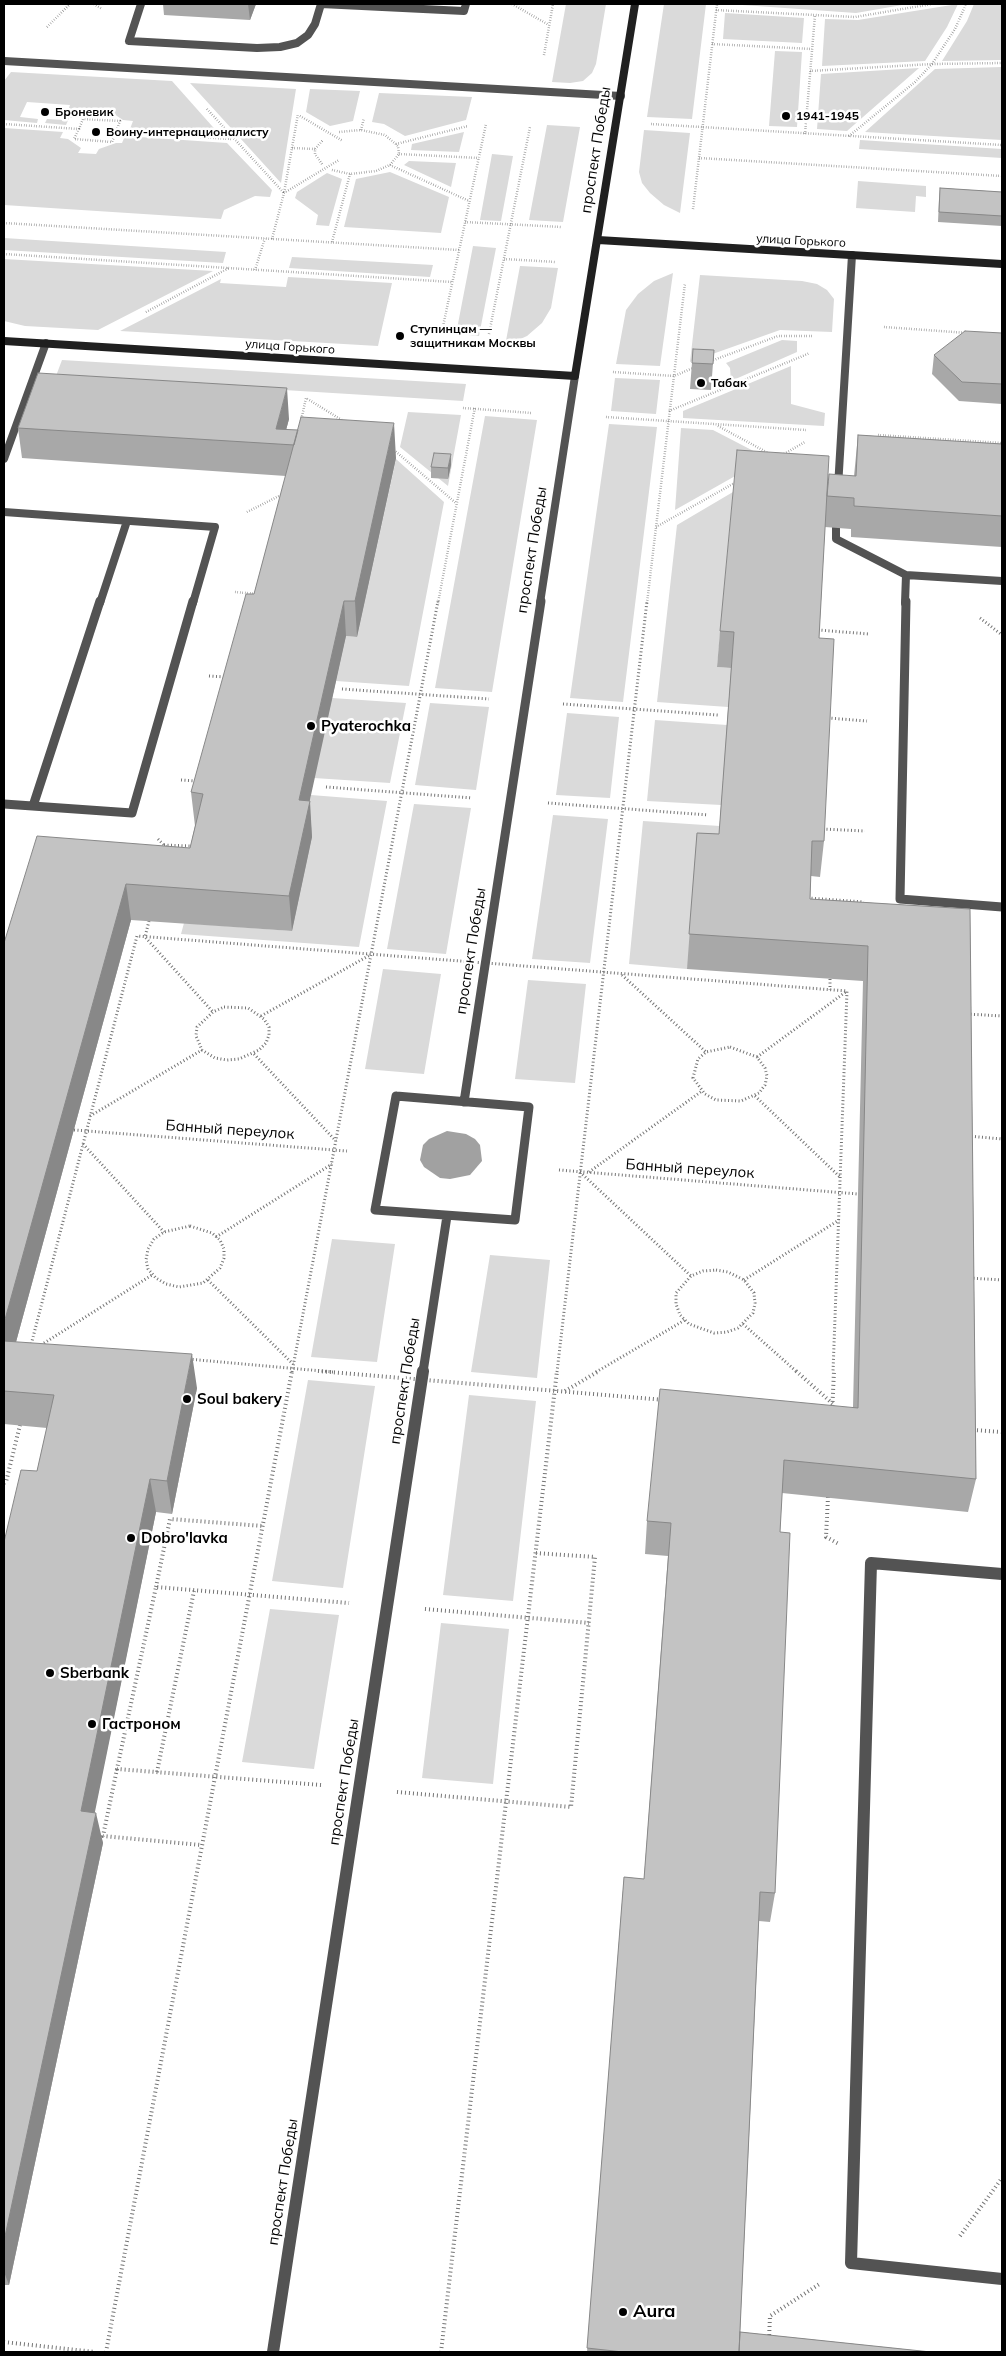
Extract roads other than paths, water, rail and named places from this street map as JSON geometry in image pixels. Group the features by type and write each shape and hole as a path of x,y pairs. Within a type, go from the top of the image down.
{"main road":[{"name":"проспект Победы","path":"576,373 635,4"},
{"name":"улица Горького","path":"598,240 1002,264"},
{"name":"улица Горького","path":"4,341 482,370 576,373"}],"street":[{"path":"141,4 129,41 257,48 280,47 297,43 308,35 315,24 321,4 464,10 466,4"},
{"path":"4,61 620,96"},
{"path":"837,499 852,255"},
{"path":"4,459 46,343"},
{"name":"проспект Победы","path":"464,1102 576,373"},
{"path":"4,512 216,527 132,812 4,804"},
{"path":"33,806 127,521"},
{"path":"836,528 836,539 906,575 1002,581"},
{"path":"906,575 900,899 1002,907"},
{"path":"396,1096 464,1102 529,1106 515,1220 375,1210 396,1096"},
{"name":"проспект Победы","path":"273,2352 447,1216"},
{"path":"1002,1574 871,1563 851,2263 1002,2279"}],"place":[{"name":"Броневик","path":"45,112"},
{"name":"1941-1945","path":"786,116"},
{"name":"Воину-интернационалисту","path":"96,132"},
{"name":"Ступинцам — защитникам Москвы","path":"400,336"},
{"name":"Табак","path":"701,383"},
{"name":"Pyaterochka","path":"311,726"},
{"name":"Soul bakery","path":"187,1399"},
{"name":"Dobro'lavka","path":"131,1538"},
{"name":"Sberbank","path":"50,1673"},
{"name":"Гастроном","path":"92,1724"},
{"name":"Aura","path":"623,2312"}]}
